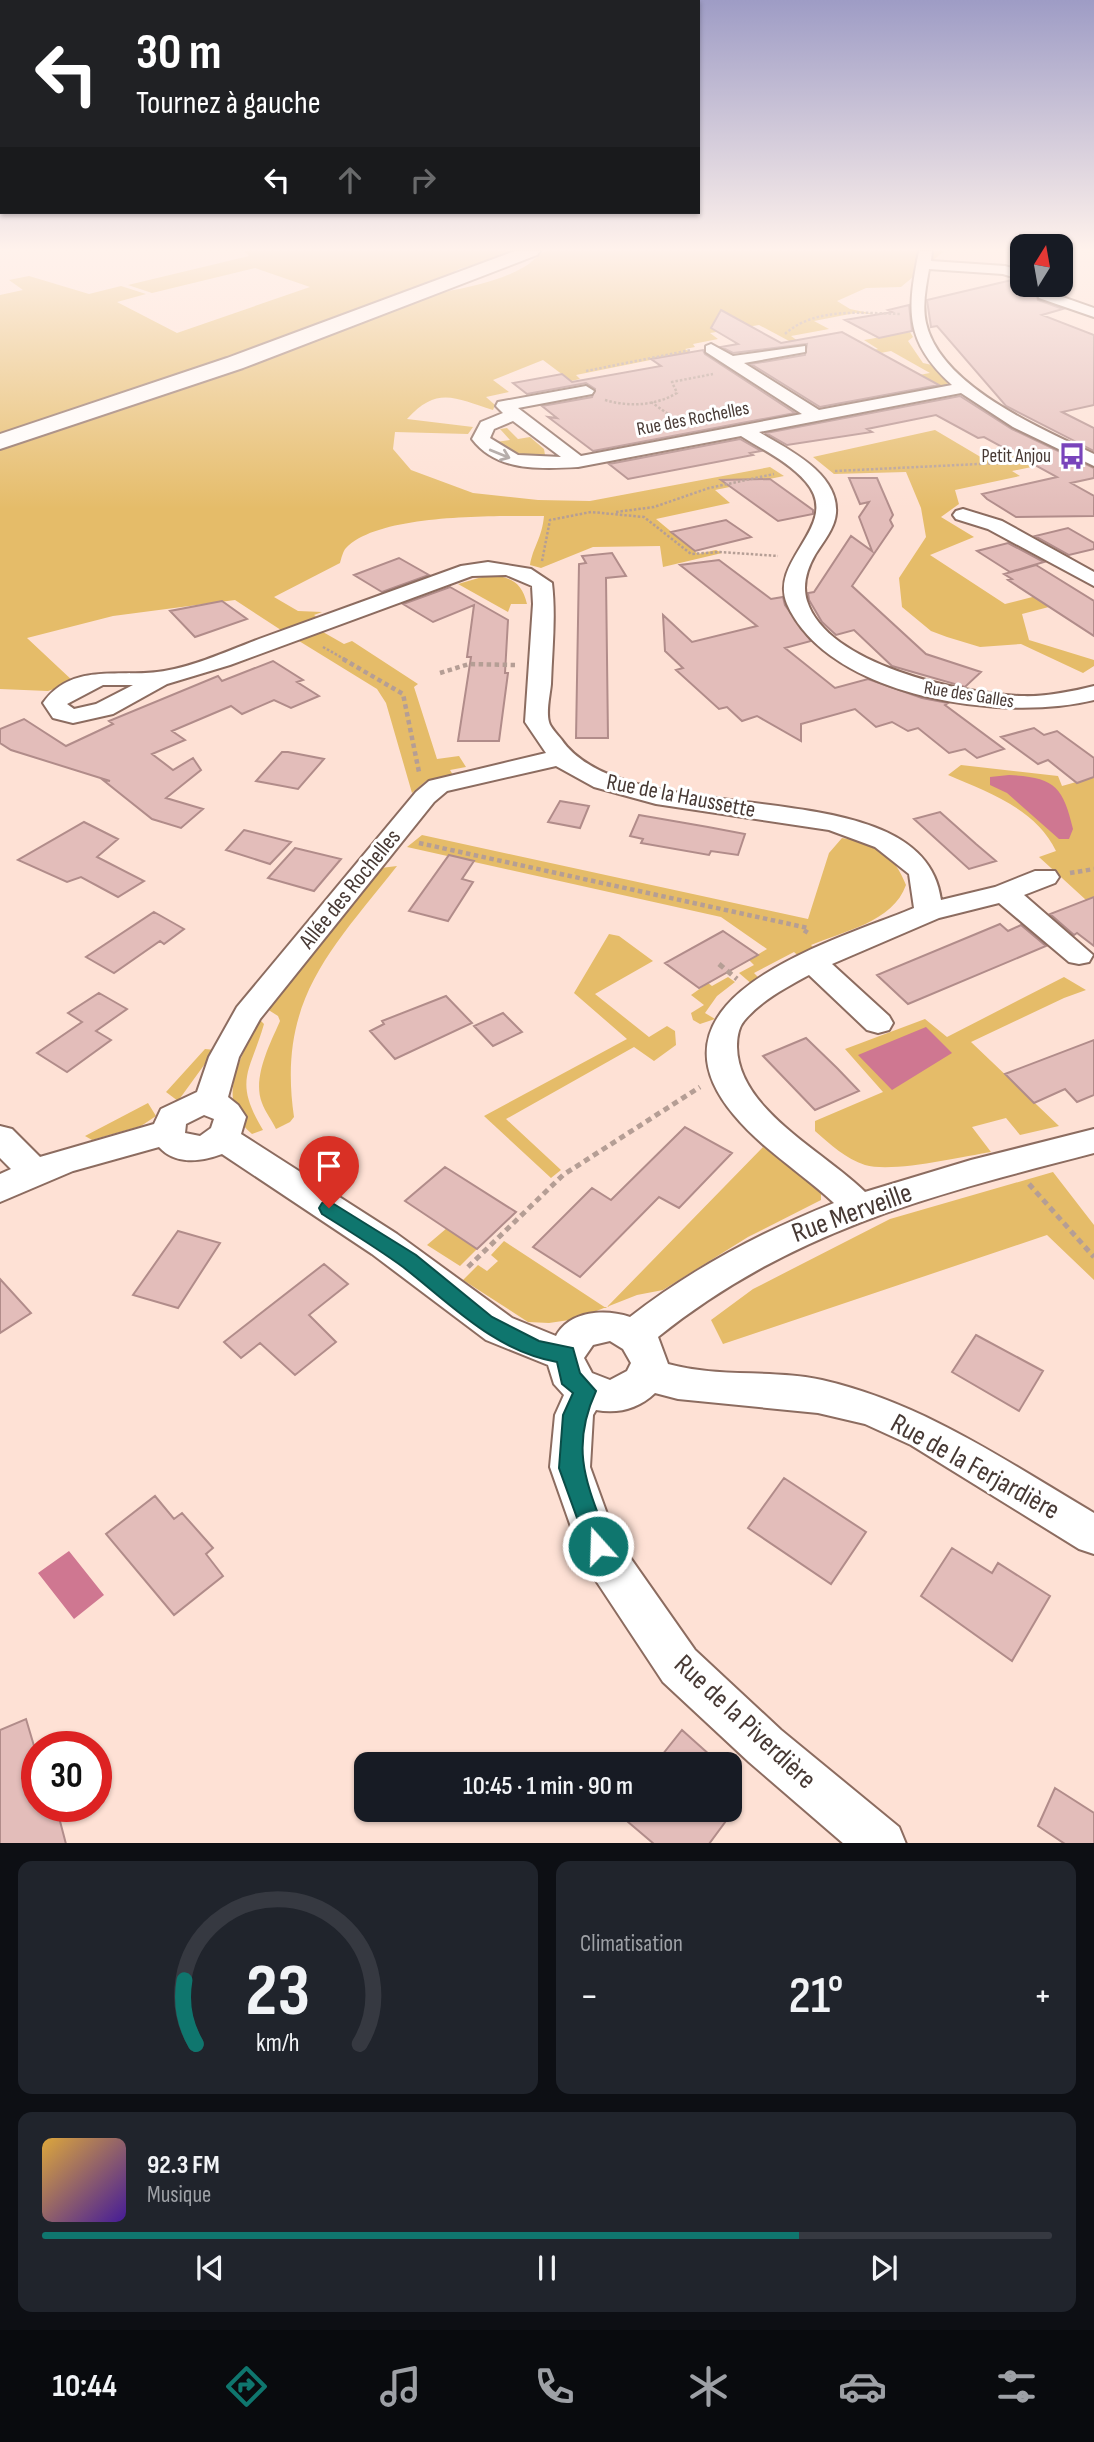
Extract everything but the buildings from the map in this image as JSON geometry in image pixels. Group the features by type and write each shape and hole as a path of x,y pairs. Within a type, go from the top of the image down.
{"main road":[{"path":"0,442 305,337"}],"street":[{"path":"924,337 936,358 965,387 1020,422 1094,461"},
{"name":"Rue des Rochelles","path":"711,349 725,367 817,416"},
{"path":"725,367 800,349"},
{"name":"Rue des Rochelles","path":"591,392 504,405 513,415 487,426 481,439 493,453 531,464 578,462 965,387"},
{"path":"513,415 578,462"},
{"name":"Rue des Galles","path":"745,430 804,471 825,500 825,516 817,536 801,558 794,579 797,602 809,624 839,650 903,683 964,698 1030,704 1084,697 1094,693"},
{"path":"962,515 995,525 1092,578"},
{"name":"Rue de la Haussette","path":"159,679 222,660 468,570 495,566 518,569 541,583 544,604 537,722 543,740 558,758 600,781 669,797 834,824 873,836 903,852 922,873 929,912"},
{"name":"Allée des Rochelles","path":"210,1103 224,1057 248,1014 425,797 438,786 558,758"},
{"path":"858,1206 744,1106 726,1074 721,1042 730,1016 754,994 809,953 929,912 1004,893 1045,877"},
{"path":"1004,893 1079,955"},
{"path":"809,953 878,1023"},
{"path":"199,1103 219,1106 230,1116 228,1132 222,1138 194,1149 176,1144 167,1133 172,1117 179,1111 199,1103"},
{"path":"0,1189 34,1171 83,1152 167,1133"},
{"path":"0,1138 34,1171"},
{"path":"222,1138 409,1261 485,1323 536,1349 576,1373 618,1396 641,1384 647,1374 648,1353 634,1335 611,1326 587,1330 570,1345 576,1373"},
{"name":"Rue Merveille","path":"634,1335 653,1318 735,1262 809,1224 858,1206 1094,1141"},
{"name":"Rue de la Piverdière","path":"576,1373 570,1468 598,1546 679,1666 765,1746 882,1843"},
{"name":"Rue de la Ferjardière","path":"647,1374 678,1383 818,1396 871,1409 925,1433 1094,1535"}],"path":[{"path":"787,337 800,349"},
{"path":"711,349 568,374 591,392 615,403 650,402 675,395 678,390 672,382 725,367"},
{"path":"650,402 682,424"},
{"path":"540,567 550,520 572,513 654,508 709,488 804,471 1000,463 1076,452"},
{"path":"604,513 644,517 691,554 720,552 801,558"},
{"path":"299,632 403,694 425,797"},
{"path":"440,673 469,664 540,666"},
{"path":"409,840 808,928 802,940 809,953"},
{"path":"444,1290 563,1175 712,1078 726,1074"},
{"path":"1011,1163 1094,1256"}],"shaded area":[{"path":"0,337 291,337 0,436"},
{"path":"315,337 715,337 718,339 693,344 695,347 685,349 690,352 576,375 580,379 571,381 543,360 493,380 509,392 486,397 495,405 493,410 458,399 438,398 418,408 407,419 473,427 468,434 395,432 393,449 411,470 473,493 538,500 590,501 770,467 784,476 715,490 730,503 656,519 698,554 716,550 722,553 663,567 660,546 593,547 541,568 530,565 544,516 440,519 384,528 362,537 346,548 340,563 274,597 298,611 322,612 314,615 319,619 284,632 235,600 113,616 27,638 74,682 48,691 0,689 0,447"},
{"path":"782,337 792,337 798,341 791,342"},
{"path":"913,337 908,341 923,363 932,365 948,384 941,386 919,375 930,373 891,351 838,361 918,389 888,396 813,354 829,358 878,349 864,340"},
{"path":"507,428 518,439 530,437 544,449 545,455 525,457 501,446 496,442 510,440 500,429"},
{"path":"935,430 984,459 1037,447 1051,463 1012,471 1020,476 955,490 959,504 941,517 974,537 930,555 1005,604 1071,587 1087,597 1022,614 1029,640 1094,660 1094,666 1083,673 1021,644 980,647 947,637 931,631 902,607 899,578 926,537 921,508 906,472 834,474 813,457"},
{"path":"489,575 504,577 514,582 522,590 527,604 511,604 508,612 458,584"},
{"path":"323,632 344,644 352,641 418,684 414,687 437,759 459,756 466,767 450,770 453,775 426,781 412,793 386,703 377,689 299,641"},
{"path":"961,765 1058,776 1062,786 1094,777 1094,897 1086,900 1039,857 1056,851 1047,836 1024,813 994,795 948,775"},
{"path":"1009,775 1037,778 1054,787 1069,814 1073,829 1069,839 1059,839 1007,793 990,785 990,777"},
{"path":"422,835 808,919 829,853 842,838 864,843 882,852 896,865 906,885 900,898 879,917 811,945 817,951 802,959 794,952 754,973 761,980 753,985 739,973 754,965 749,960 767,949 721,917 407,847"},
{"path":"397,866 330,952 314,979 301,1009 294,1040 291,1076 294,1117 276,1129 259,1093 267,1050 280,1021 278,1016 267,1009 381,868"},
{"path":"609,934 619,936 653,961 595,994 649,1037 667,1026 675,1031 676,1045 654,1061 634,1047 506,1119 561,1170 551,1178 484,1116 627,1039 574,993"},
{"path":"728,977 735,982 717,996 705,1013 715,1019 700,1024 693,1020 691,1013 704,1005 691,995 708,983 712,986"},
{"path":"1064,977 1086,990 971,1042 1059,1126 1020,1135 1006,1118 972,1127 991,1152 892,1167 865,1165 851,1159 815,1131 815,1121 883,1092 845,1049 925,1019 947,1037"},
{"path":"260,1020 264,1024 246,1087 254,1113 263,1130 252,1134 240,1121 234,1107 233,1093 239,1063"},
{"path":"926,1027 952,1053 892,1090 858,1055"},
{"path":"205,1049 215,1050 178,1101 166,1092"},
{"path":"148,1103 156,1116 141,1126 92,1140 85,1136"},
{"path":"769,1141 821,1189 821,1200 748,1237 663,1290 637,1295 607,1307"},
{"path":"1053,1172 1094,1225 1094,1280 1047,1235 723,1344 711,1320 753,1289 890,1219"},
{"path":"447,1228 477,1249 460,1266 427,1245"},
{"path":"504,1241 605,1307 576,1319 549,1323 528,1322 463,1280 478,1265 487,1271 498,1261 491,1255"},
{"path":"69,1551 104,1595 74,1619 38,1573"}],"place":[{"name":"Petit Anjou","path":"1072,456"}],"route":[{"path":"329,1208 409,1261 485,1323 536,1349 566,1354 570,1377 585,1391 574,1415 570,1468 598,1546"}]}
